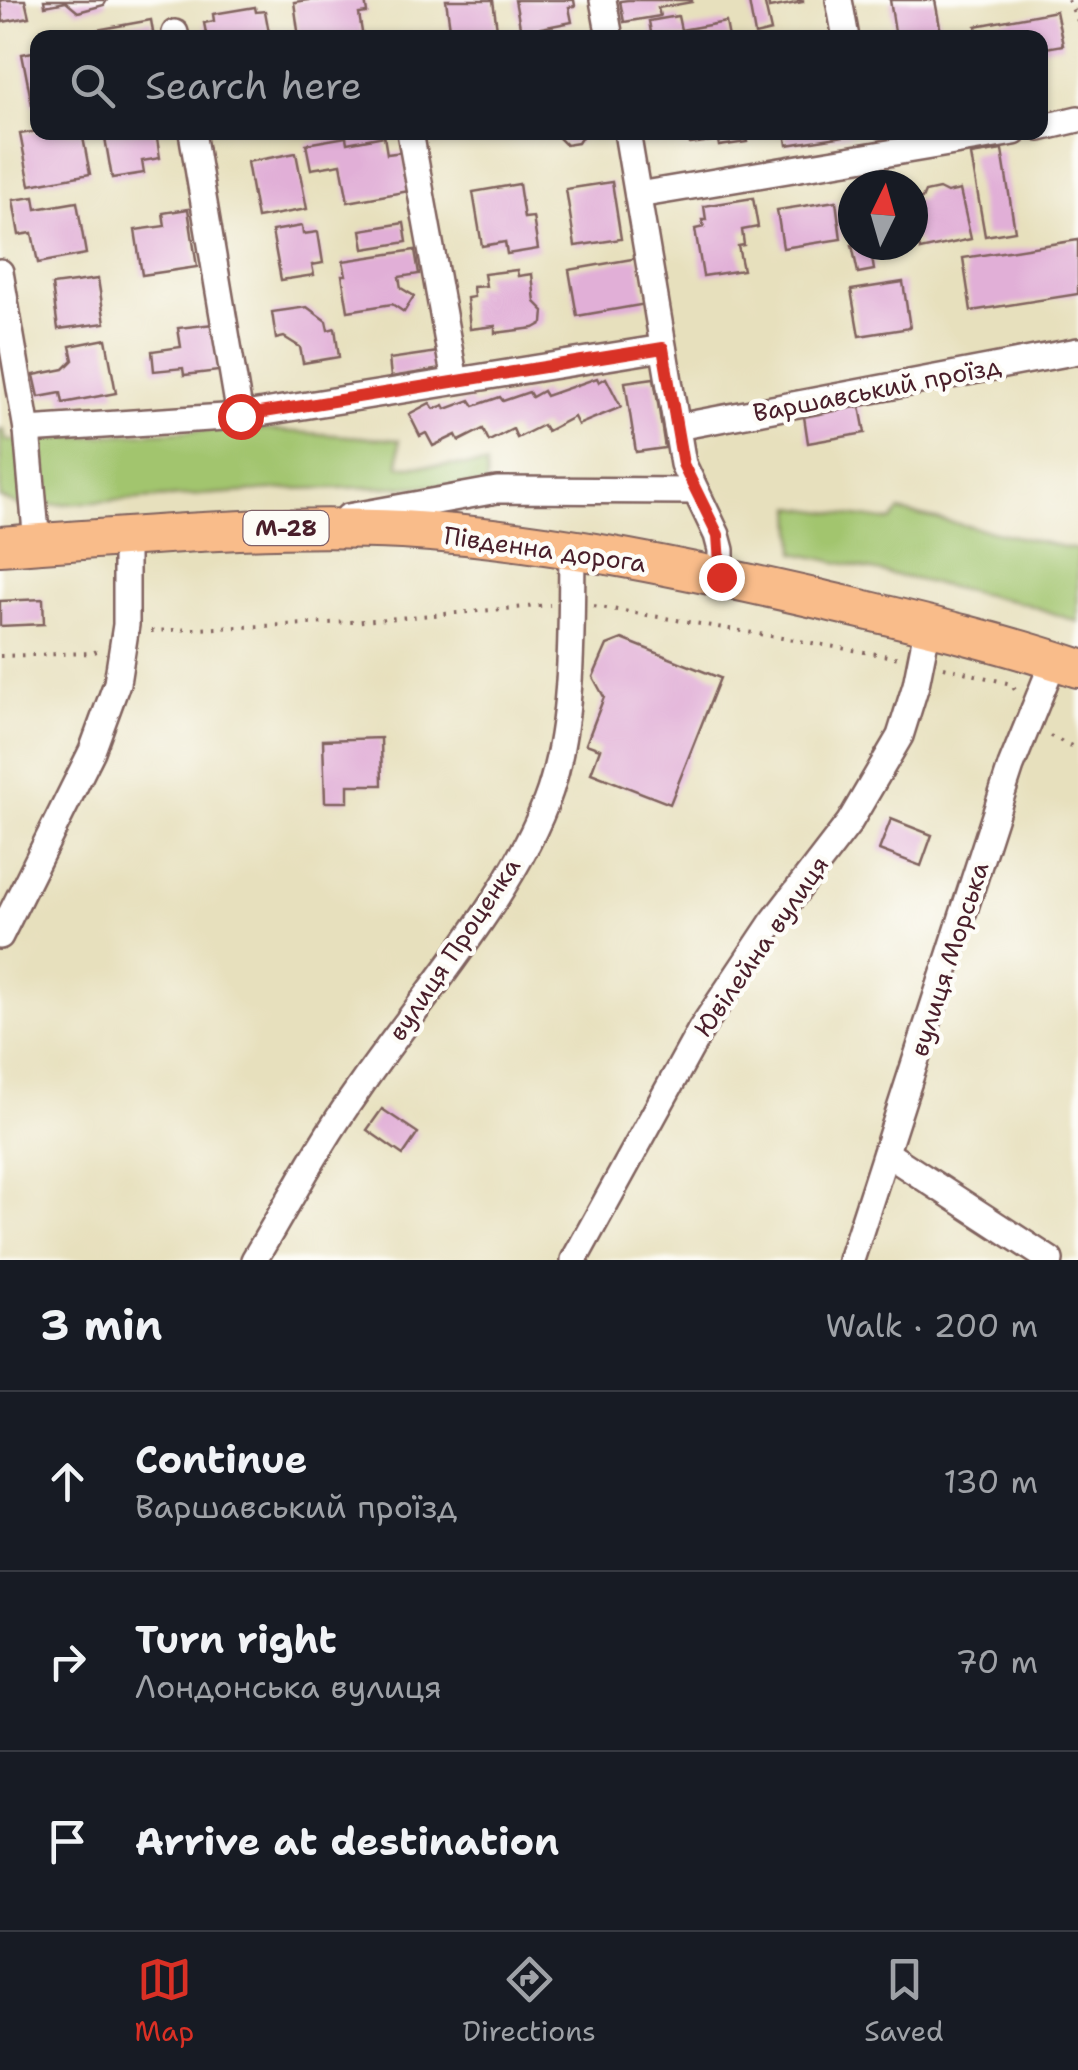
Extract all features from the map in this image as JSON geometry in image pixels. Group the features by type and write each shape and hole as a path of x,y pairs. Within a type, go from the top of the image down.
{"highway":[{"name":"Південна дорога","path":"18,545 281,528 401,530 572,549 721,577 928,625 1066,664"}],"street":[{"path":"603,0 609,30"},
{"path":"839,0 845,30"},
{"path":"1048,126 1074,121"},
{"path":"193,140 240,416"},
{"path":"411,140 454,381"},
{"path":"628,140 683,464 718,535 721,577"},
{"path":"638,195 865,145 922,140"},
{"path":"0,272 26,430 18,545"},
{"path":"26,430 240,416 663,348"},
{"name":"Варшавський проїзд","path":"676,427 1078,350"},
{"path":"281,528 497,490 695,491"},
{"path":"0,936 92,750 118,683 126,625 126,538"},
{"name":"вулиця Проценка","path":"254,1260 354,1094 497,895 534,828 550,791 563,741 572,549"},
{"name":"Ювілейна вулиця","path":"574,1260 701,1028 772,923 849,823 900,736 916,686 928,625"},
{"name":"вулиця Морська","path":"851,1260 1010,766 1066,664"},
{"path":"886,1154 1050,1260"}],"path":[{"path":"1068,0 1078,21"}],"green space":[{"path":"243,428 399,440 399,466 486,465 487,485 289,489 35,506 0,498 0,430 4,430 6,441"},
{"path":"793,507 891,521 899,511 1078,550 1078,622 1026,604 795,553"}],"building":[{"path":"0,0 25,0 29,17 3,22"},
{"path":"44,0 107,0 104,5 78,12 66,2 45,6"},
{"path":"365,0 367,13 359,14 362,30 298,30 294,2"},
{"path":"446,0 493,0 497,29 450,30"},
{"path":"515,0 574,0 575,6 569,7 572,22 521,30"},
{"path":"764,0 771,30 754,30 749,2"},
{"path":"768,0 803,0 803,2 769,8"},
{"path":"890,0 935,0 941,30 895,30"},
{"path":"620,1 692,2 658,8 660,16 624,22"},
{"path":"255,7 256,12 265,11 269,30 205,30 204,23 214,21 213,14"},
{"path":"1056,11 1063,45 1048,48 1048,30 977,30 976,26"},
{"path":"678,16 681,30 651,30 649,21"},
{"path":"151,20 153,30 96,30"},
{"path":"726,22 728,30 681,30"},
{"path":"30,52 30,95 22,54"},
{"path":"30,132 30,140 84,140 90,174 30,185 20,134"},
{"path":"105,140 157,140 160,158 142,161 144,173 112,178"},
{"path":"329,140 385,140 387,154 403,152 409,191 348,202 341,164 311,169 306,144"},
{"path":"561,140 580,140 578,143 566,145"},
{"path":"718,140 747,142 719,146"},
{"path":"786,140 819,140 787,145"},
{"path":"1002,150 1015,231 985,236 971,155"},
{"path":"296,153 307,209 257,218 247,162"},
{"path":"612,182 621,239 575,246 566,189"},
{"path":"519,184 524,218 533,217 538,249 507,254 505,242 482,246 473,192"},
{"path":"960,190 971,239 928,248 928,191"},
{"path":"34,197 36,209 77,202 86,254 38,263 32,233 19,235 13,200"},
{"path":"753,198 758,227 742,230 744,245 738,246 743,270 703,276 695,229 704,227 704,206"},
{"path":"836,201 838,239 783,248 777,210"},
{"path":"188,209 197,267 142,275 135,230 165,226 163,213"},
{"path":"404,223 407,242 364,249 361,230"},
{"path":"302,226 303,234 318,232 323,263 312,265 314,275 281,280 272,231"},
{"path":"1078,240 1078,294 971,311 963,258"},
{"path":"415,250 419,274 399,277 401,288 414,296 404,312 392,304 348,311 343,261"},
{"path":"638,258 646,304 577,316 569,270"},
{"path":"855,260 872,260 874,270 858,273"},
{"path":"517,270 518,276 532,274 535,302 544,311 543,323 534,328 495,333 495,326 470,329 467,298 474,297 473,287 486,286 484,274"},
{"path":"98,279 105,323 58,329 52,285"},
{"path":"903,282 910,328 859,336 851,290"},
{"path":"307,307 326,321 328,330 335,328 339,357 303,363 300,347 284,337 276,339 272,312"},
{"path":"214,324 219,371 184,375 183,368 154,371 152,351 181,347 178,328"},
{"path":"106,339 116,393 63,403 61,393 39,397 34,375 64,369 73,360 70,346"},
{"path":"438,352 441,369 391,377 389,359"},
{"path":"597,378 599,382 606,378 621,407 578,425 574,417 547,431 543,425 517,438 513,429 489,441 483,429 459,441 456,435 433,446 426,433 420,436 409,414 430,403 434,409 444,405 446,409 470,400 474,406 529,392 532,397 543,391 546,396"},
{"path":"654,378 665,448 636,452 625,382"},
{"path":"859,401 865,433 808,443 803,410"},
{"path":"43,599 44,624 0,626 0,601"},
{"path":"622,639 720,678 670,804 591,773 600,749 586,744 604,697 593,677 607,645"},
{"path":"381,738 382,785 348,785 348,802 325,802 323,740"},
{"path":"891,819 932,835 921,866 879,850"},
{"path":"382,1109 418,1133 403,1155 367,1130"}],"route":[{"path":"240,416 663,348 683,464 718,535 721,577"}]}
